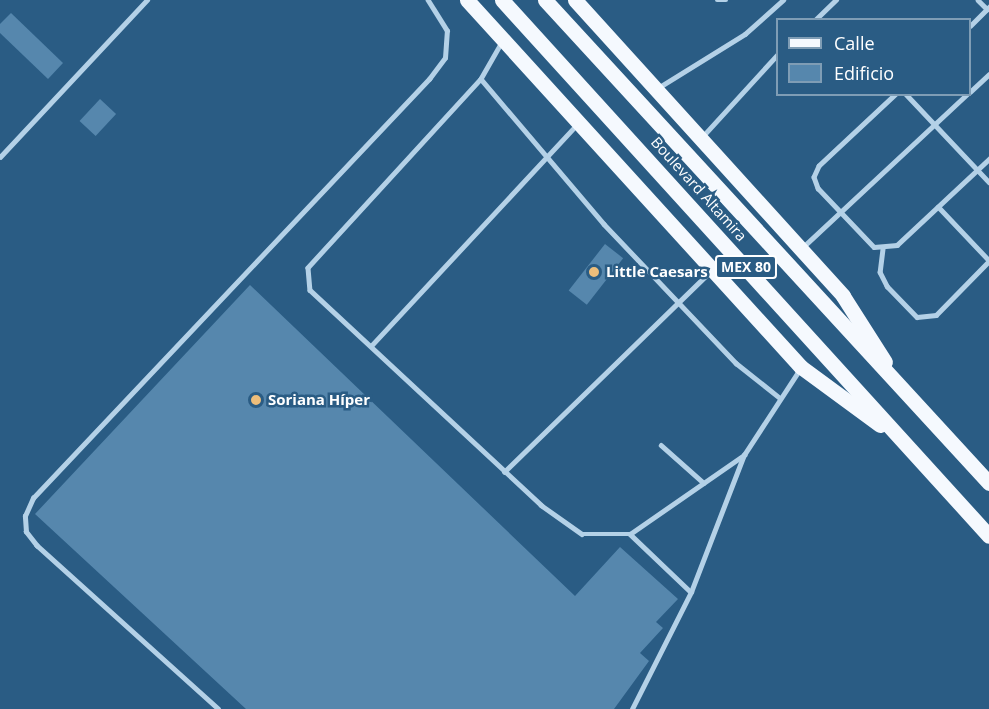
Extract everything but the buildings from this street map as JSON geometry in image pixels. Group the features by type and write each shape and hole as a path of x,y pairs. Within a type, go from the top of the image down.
{"main road":[{"path":"467,0 801,367 906,444"},
{"name":"Boulevard Altamira","path":"502,0 989,536"},
{"name":"Boulevard Altamira","path":"544,0 989,483"},
{"path":"578,1 843,296 906,395"}],"lane":[{"path":"0,157 147,0"},
{"path":"218,709 36,546 26,532 25,516 33,498 429,79 445,58 447,31 428,0"},
{"path":"717,0 726,0"},
{"path":"656,89 745,34 783,0"},
{"path":"817,18 836,0"},
{"path":"971,24 988,9 978,0"},
{"path":"504,40 481,79 308,268 310,290 504,472 582,534 630,534 744,454"},
{"path":"701,138 776,55"},
{"path":"971,90 989,74"},
{"path":"481,79 546,158 678,302 757,383 780,398"},
{"path":"883,249 841,213 818,188 816,172 894,96"},
{"path":"908,96 989,182"},
{"path":"802,249 965,96"},
{"path":"371,346 578,122"},
{"path":"883,249 897,245 989,159"},
{"path":"883,249 880,272 887,286 917,317 936,315 989,261 938,207"},
{"path":"504,472 712,269"},
{"path":"632,709 691,592 744,454 801,367"},
{"path":"661,445 704,483"},
{"path":"630,534 691,592"}],"place":[{"name":"Little Caesars","path":"594,272"},
{"name":"Soriana Híper","path":"256,400"}]}
